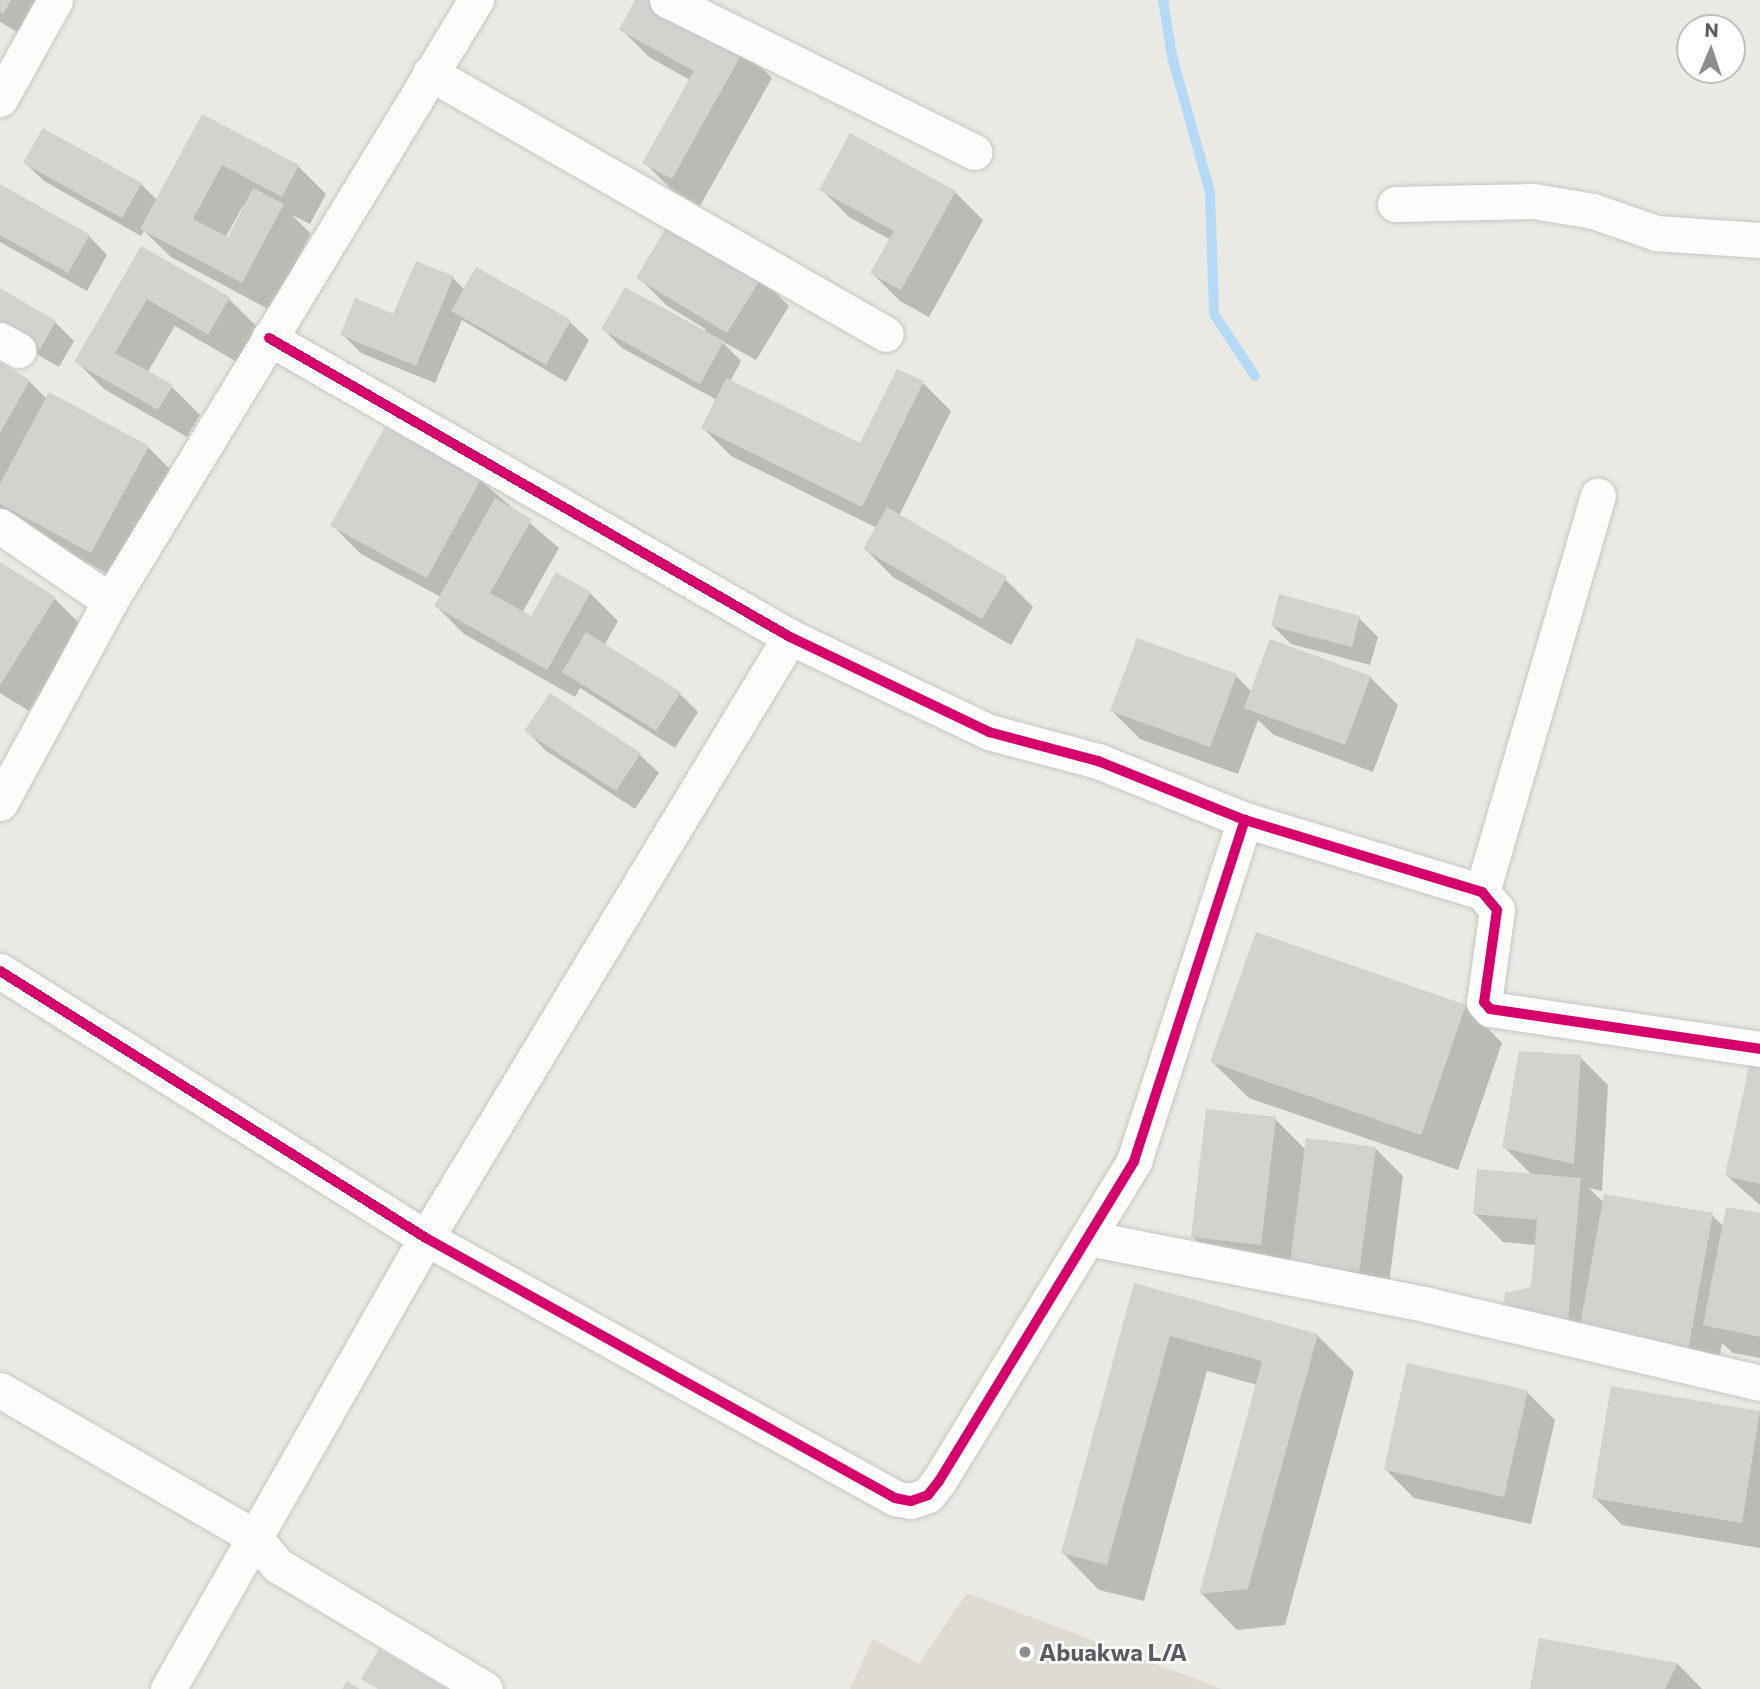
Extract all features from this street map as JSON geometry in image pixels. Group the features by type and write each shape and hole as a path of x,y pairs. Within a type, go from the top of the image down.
{"street":[{"path":"0,99 55,0"},
{"path":"0,803 110,601 476,0"},
{"path":"667,0 974,152"},
{"path":"430,73 886,334"},
{"path":"1395,204 1533,201 1594,211 1656,233 1760,240"},
{"path":"269,338 790,637 989,732 1098,761 1245,820 1482,892 1497,910 1484,1002 1490,1009 1760,1049"},
{"path":"1482,892 1598,496"},
{"path":"0,526 110,601"},
{"path":"168,1689 253,1536 426,1238 790,637"},
{"path":"0,971 426,1238 895,1498 911,1501 928,1495 939,1481 1133,1161 1245,820"},
{"path":"1088,1238 1428,1305 1760,1383"},
{"path":"0,1390 253,1536 277,1566 485,1689"}],"shaded area":[{"name":"Abuakwa L/A","path":"967,1593 1222,1689 850,1689 873,1639 919,1664"}],"building":[{"path":"0,0 11,0 3,14 0,12"},
{"path":"635,0 658,0 745,48 672,179 642,163 694,71 619,30"},
{"path":"202,114 299,165 282,197 222,165 193,219 228,237 253,188 284,204 242,283 140,229"},
{"path":"43,128 142,183 122,218 23,163"},
{"path":"850,133 956,191 901,290 870,273 894,231 819,190"},
{"path":"0,184 90,235 68,273 0,235"},
{"path":"670,221 762,277 727,333 636,278"},
{"path":"141,246 230,297 208,335 147,299 115,353 173,385 158,410 74,362"},
{"path":"416,261 454,276 416,366 340,335 355,298 393,314"},
{"path":"476,267 571,320 546,365 451,311"},
{"path":"625,287 724,341 700,384 601,329"},
{"path":"0,288 56,321 40,349 0,326"},
{"path":"0,363 30,380 0,433"},
{"path":"897,369 924,381 862,507 701,428 726,378 860,443"},
{"path":"49,392 149,446 91,553 0,504 0,484"},
{"path":"385,427 481,479 427,578 330,526"},
{"path":"495,498 532,519 490,593 531,616 556,572 591,592 547,670 434,606"},
{"path":"887,507 1007,577 982,619 863,549"},
{"path":"0,562 56,597 0,685"},
{"path":"1279,594 1360,616 1352,647 1271,626"},
{"path":"586,632 681,692 656,731 562,672"},
{"path":"1137,638 1237,674 1210,747 1110,711"},
{"path":"1270,639 1371,676 1345,745 1244,708"},
{"path":"550,693 641,753 616,791 524,731"},
{"path":"1256,932 1466,1005 1421,1135 1210,1062"},
{"path":"1519,1051 1581,1055 1574,1164 1502,1148"},
{"path":"1750,1062 1760,1065 1760,1184 1725,1176"},
{"path":"1206,1109 1276,1117 1261,1245 1191,1237"},
{"path":"1306,1138 1376,1147 1359,1272 1290,1263"},
{"path":"1477,1169 1581,1178 1568,1321 1503,1315 1505,1293 1531,1287 1537,1220 1473,1214"},
{"path":"1604,1194 1713,1213 1687,1356 1578,1336"},
{"path":"1726,1207 1760,1213 1760,1337 1703,1325"},
{"path":"1134,1283 1318,1334 1248,1589 1199,1594 1262,1361 1170,1336 1107,1565 1061,1553"},
{"path":"1407,1363 1528,1390 1504,1497 1384,1470"},
{"path":"1611,1386 1760,1411 1742,1523 1592,1498"},
{"path":"1539,1638 1678,1663 1665,1689 1530,1689"},
{"path":"379,1649 447,1689 378,1689 361,1679"},
{"path":"347,1681 360,1689 342,1689"}],"waterway":[{"path":"1163,0 1172,56 1210,192 1214,314 1255,376"}],"cycle path":[{"path":"269,338 790,637 989,732 1098,761 1245,820 1482,892 1497,910 1484,1002 1490,1009 1760,1049"},
{"path":"0,971 426,1238 895,1498 911,1501 928,1495 939,1481 1134,1161 1245,820"}],"place":[{"name":"Abuakwa L/A","path":"1025,1652"}]}
